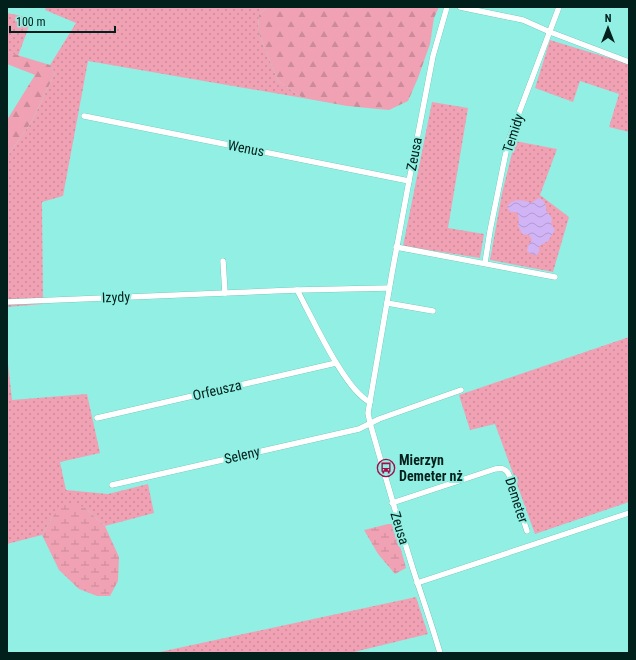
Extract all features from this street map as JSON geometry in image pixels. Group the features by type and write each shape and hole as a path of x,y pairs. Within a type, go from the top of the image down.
{"street":[{"name":"Zeusa","path":"440,653 392,503 368,412 396,247 433,56 447,7"},
{"path":"460,7 523,20 550,32 629,62"},
{"name":"Temidy","path":"486,263 490,231 508,142 558,7"},
{"name":"Wenus","path":"84,116 409,181"},
{"path":"396,247 555,277"},
{"path":"224,261 225,293"},
{"name":"Izydy","path":"7,302 297,290 389,288"},
{"path":"297,290 336,363 360,396 370,402"},
{"path":"387,302 433,311"},
{"name":"Orfeusza","path":"97,418 336,363"},
{"name":"Seleny","path":"112,484 359,429 379,419 461,390"},
{"name":"Demeter","path":"392,503 502,468 509,474 527,531"},
{"path":"417,583 629,513"}],"green space":[{"path":"46,7 267,7 259,15 258,31 278,81 303,98 88,61 63,196 42,202 43,304 7,307 7,157 32,121 55,73 50,65 76,23 45,10"},
{"path":"267,7 439,7 434,18 430,44 408,101 389,110 347,106 303,98 278,81 258,31 259,15"},
{"path":"7,13 32,18 18,56 7,52"},
{"path":"550,40 629,64 629,132 609,127 619,94 580,81 573,102 535,88"},
{"path":"7,52 50,65 55,73 32,121 7,157 7,120 35,75 7,64"},
{"path":"432,102 468,108 448,228 484,234 480,258 403,246"},
{"path":"515,141 557,149 540,195 569,217 553,272 490,260 502,193"},
{"path":"629,337 629,502 535,534 495,424 470,430 459,395"},
{"path":"7,354 12,400 87,394 100,453 60,462 66,490 108,494 148,484 154,513 105,526 84,507 53,516 42,535 7,544"},
{"path":"66,502 84,507 105,526 119,557 118,581 110,596 97,596 79,589 59,570 42,535 53,516"},
{"path":"394,524 406,568 395,574 378,554 364,530"},
{"path":"416,597 428,634 350,653 155,653"}],"water":[{"path":"539,198 545,203 547,213 552,219 551,224 555,230 548,241 539,246 537,255 531,254 527,251 532,240 529,235 522,234 518,225 519,220 517,212 511,212 507,208 511,202 517,200 531,203"}],"place":[{"name":"Mierzyn Demeter nż","path":"386,468"}]}
